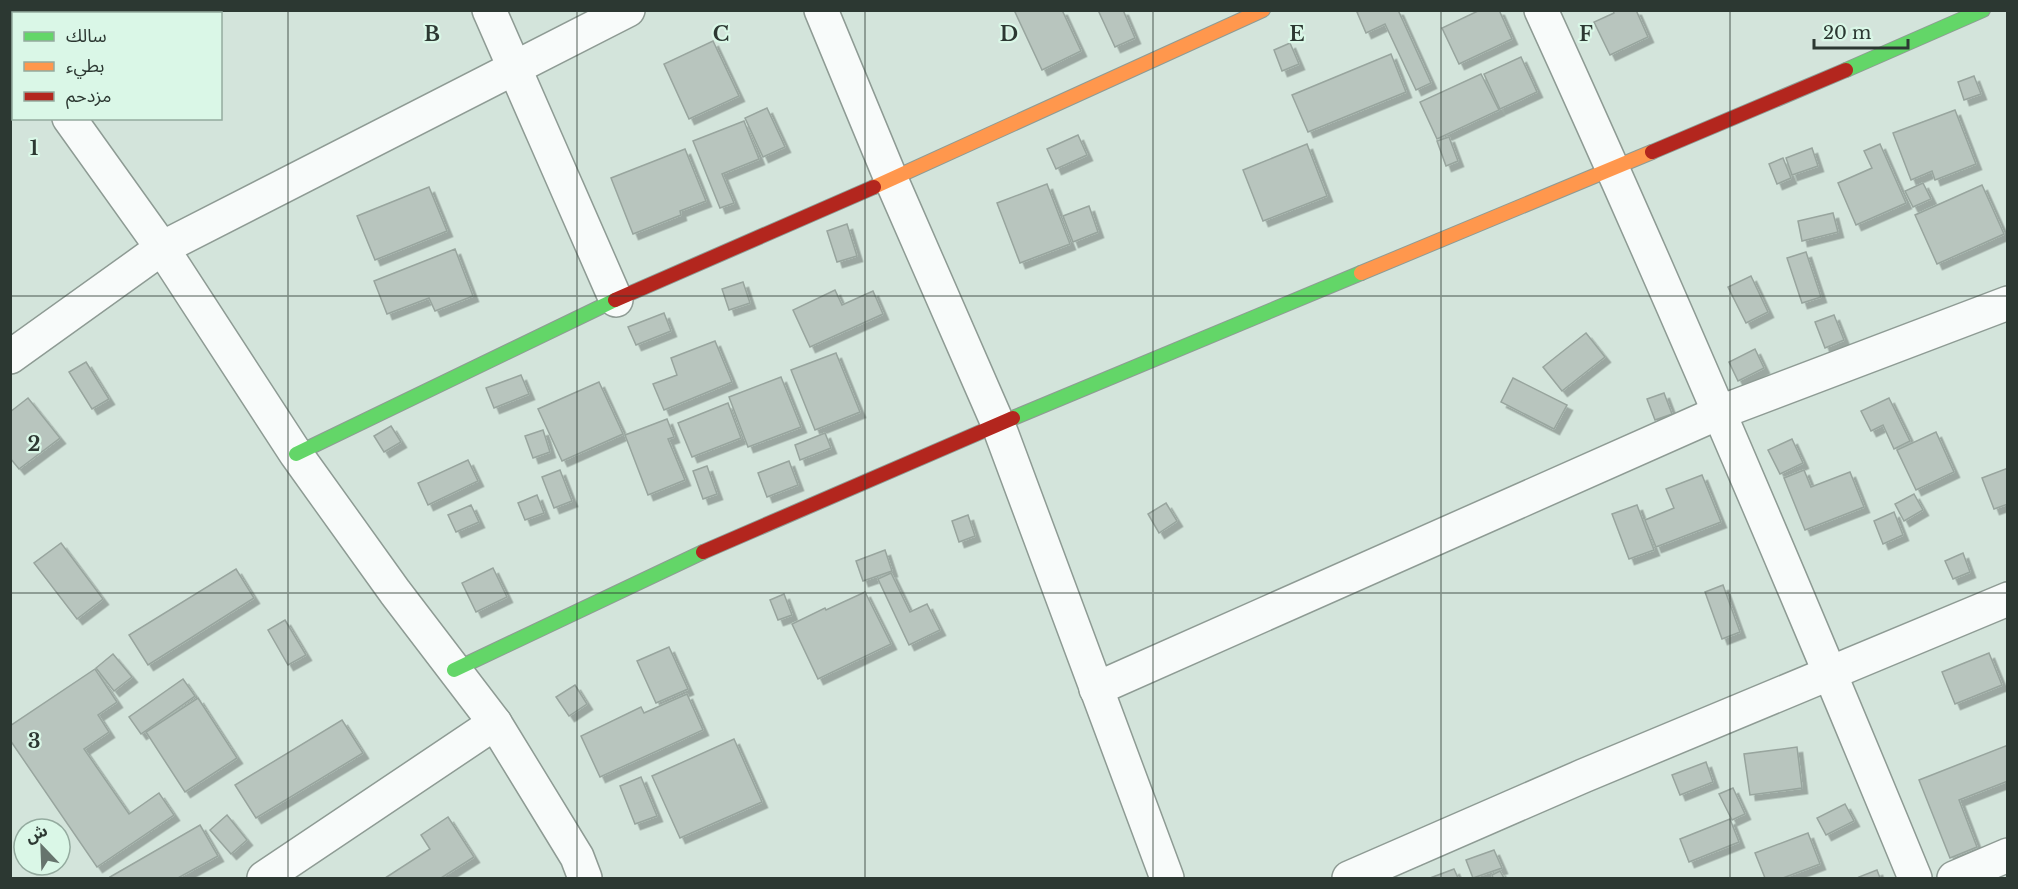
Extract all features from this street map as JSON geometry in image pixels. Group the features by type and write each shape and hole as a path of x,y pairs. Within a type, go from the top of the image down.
{"street":[{"path":"489,10 616,300"},
{"path":"10,357 162,248 628,10"},
{"path":"821,10 891,179 998,424 1167,879"},
{"path":"296,454 616,300 891,179 1263,10"},
{"path":"1541,10 1613,168 1830,673 1915,879"},
{"path":"454,670 721,543 998,424 1774,102 1983,10"},
{"path":"70,120 162,248 296,454 395,592 495,723 577,856 585,879"},
{"path":"1096,689 1718,413 2007,303"},
{"path":"1349,879 1582,776 2007,599"},
{"path":"264,879 495,723"},
{"path":"1954,879 2007,855"}],"building":[{"path":"1019,10 1062,10 1081,51 1042,70 1015,12"},
{"path":"1098,10 1123,10 1135,38 1115,47"},
{"path":"1361,10 1398,10 1431,83 1416,90 1385,24 1366,33 1357,12"},
{"path":"1480,10 1499,10 1512,39 1459,64 1442,28"},
{"path":"1613,10 1636,10 1648,37 1610,55 1594,22 1614,13"},
{"path":"713,41 739,96 689,119 664,64"},
{"path":"1290,43 1299,64 1282,71 1274,50"},
{"path":"1391,54 1406,92 1308,132 1292,95"},
{"path":"1521,57 1537,92 1500,109 1484,74"},
{"path":"1481,74 1499,110 1437,139 1420,102"},
{"path":"1974,76 1981,94 1964,100 1958,82"},
{"path":"767,108 785,147 763,157 745,118"},
{"path":"1955,110 1976,164 1935,180 1932,171 1911,180 1893,133"},
{"path":"744,121 759,159 722,174 734,203 720,208 693,141"},
{"path":"1078,135 1087,155 1056,169 1047,149"},
{"path":"1449,137 1458,161 1446,166 1437,141"},
{"path":"1307,144 1327,196 1263,221 1243,170"},
{"path":"1880,144 1906,203 1856,225 1838,183 1872,168 1864,151"},
{"path":"1812,148 1818,166 1792,175 1786,158"},
{"path":"685,149 706,201 680,211 681,215 633,234 611,178"},
{"path":"1783,158 1791,178 1777,184 1769,164"},
{"path":"1923,183 1931,199 1913,207 1905,191"},
{"path":"1047,184 1070,244 1020,263 997,203"},
{"path":"1982,185 2004,234 1937,264 1915,215"},
{"path":"429,187 447,231 375,260 357,216"},
{"path":"1089,206 1098,232 1073,242 1063,216"},
{"path":"1833,213 1838,232 1802,241 1798,221"},
{"path":"847,224 857,256 837,262 827,231"},
{"path":"455,249 473,296 435,311 429,298 387,314 374,281"},
{"path":"1806,252 1821,297 1802,303 1787,258"},
{"path":"1751,276 1768,312 1746,323 1728,287"},
{"path":"743,282 750,303 729,310 722,289"},
{"path":"835,290 842,305 873,291 883,314 810,347 793,310"},
{"path":"664,313 671,331 636,345 628,327"},
{"path":"1834,315 1844,340 1825,348 1815,322"},
{"path":"1586,333 1605,357 1562,391 1543,367"},
{"path":"715,341 732,382 664,410 653,384 677,375 671,358"},
{"path":"1755,349 1764,368 1738,381 1729,362"},
{"path":"836,353 860,412 815,430 791,370"},
{"path":"86,362 109,399 92,409 69,372"},
{"path":"521,375 529,394 494,408 486,388"},
{"path":"781,377 801,427 748,447 729,397"},
{"path":"1513,378 1567,405 1554,429 1501,402"},
{"path":"599,382 623,434 562,461 538,409"},
{"path":"1664,393 1672,414 1655,420 1647,399"},
{"path":"28,398 60,438 19,469 10,458 10,412"},
{"path":"1889,398 1910,441 1894,449 1883,425 1871,431 1861,411"},
{"path":"728,403 741,438 692,457 678,423"},
{"path":"667,419 674,437 668,439 685,480 648,495 625,435"},
{"path":"391,426 401,442 384,452 374,436"},
{"path":"543,430 550,452 533,458 525,436"},
{"path":"1936,432 1954,472 1916,490 1897,450"},
{"path":"825,433 831,448 800,460 795,445"},
{"path":"1792,439 1803,463 1780,474 1768,450"},
{"path":"468,460 478,481 428,505 418,483"},
{"path":"789,461 798,485 767,497 758,473"},
{"path":"707,466 717,494 703,499 693,471"},
{"path":"2008,468 2008,504 1994,509 1982,478"},
{"path":"560,470 572,501 554,508 542,477"},
{"path":"1804,470 1811,487 1850,472 1864,507 1805,530 1784,478"},
{"path":"1702,475 1721,522 1656,547 1645,520 1674,508 1666,489"},
{"path":"1914,494 1923,510 1904,521 1895,504"},
{"path":"537,495 544,513 525,520 518,503"},
{"path":"1166,503 1177,521 1159,533 1148,514"},
{"path":"471,505 479,522 456,532 448,515"},
{"path":"1637,505 1654,550 1629,559 1612,514"},
{"path":"1894,512 1903,535 1883,544 1874,521"},
{"path":"968,515 975,536 959,542 952,521"},
{"path":"61,543 103,599 77,619 34,563"},
{"path":"885,550 892,571 863,581 856,561"},
{"path":"1963,553 1970,572 1953,579 1945,561"},
{"path":"493,568 507,597 476,612 462,583"},
{"path":"236,569 254,598 148,665 129,635"},
{"path":"891,573 910,612 927,604 940,630 909,645 878,579"},
{"path":"1723,585 1740,632 1722,639 1705,592"},
{"path":"865,592 891,644 818,679 792,624"},
{"path":"784,594 792,615 778,620 770,600"},
{"path":"285,620 306,655 288,665 268,630"},
{"path":"669,647 688,689 656,703 637,661"},
{"path":"1989,653 2002,685 1955,704 1942,672"},
{"path":"113,654 132,677 114,691 96,668"},
{"path":"95,669 117,702 98,715 109,732 84,749 129,814 159,793 174,815 97,867 72,831 72,817 63,817 10,740 10,726"},
{"path":"183,679 195,696 141,734 129,717"},
{"path":"575,685 587,704 569,716 556,697"},
{"path":"687,694 703,730 600,777 581,736 641,707 644,713"},
{"path":"198,698 237,758 185,792 146,732"},
{"path":"342,720 363,753 256,818 235,785"},
{"path":"734,739 762,802 680,838 652,776"},
{"path":"2008,745 2008,781 1959,800 1977,847 1950,858 1919,780"},
{"path":"1797,747 1802,788 1750,795 1744,754"},
{"path":"1706,762 1713,782 1680,795 1672,775"},
{"path":"641,777 657,816 635,824 620,786"},
{"path":"1733,788 1745,814 1732,820 1719,794"},
{"path":"1845,804 1854,821 1826,835 1817,818"},
{"path":"227,815 247,840 231,854 210,830"},
{"path":"448,817 474,857 441,878 385,878 430,849 421,835"},
{"path":"1730,819 1739,842 1689,862 1680,839"},
{"path":"200,825 218,856 178,878 110,877"},
{"path":"1808,833 1820,864 1783,878 1765,878 1755,853"},
{"path":"1494,850 1502,868 1473,878 1466,860"},
{"path":"1454,869 1458,878 1430,878"},
{"path":"1877,870 1880,878 1859,877"},
{"path":"1500,871 1504,878 1493,878 1492,875"}],"traffic: fast":[{"path":"1846,70 1983,10"},
{"path":"1013,418 1361,273"},
{"path":"296,454 615,300"},
{"path":"454,670 703,552"}],"traffic: slow":[{"path":"874,187 1263,10"},
{"path":"1361,273 1652,152"}],"traffic: jam":[{"path":"1652,152 1846,70"},
{"path":"615,300 874,187"},
{"path":"703,552 1013,418"}]}
